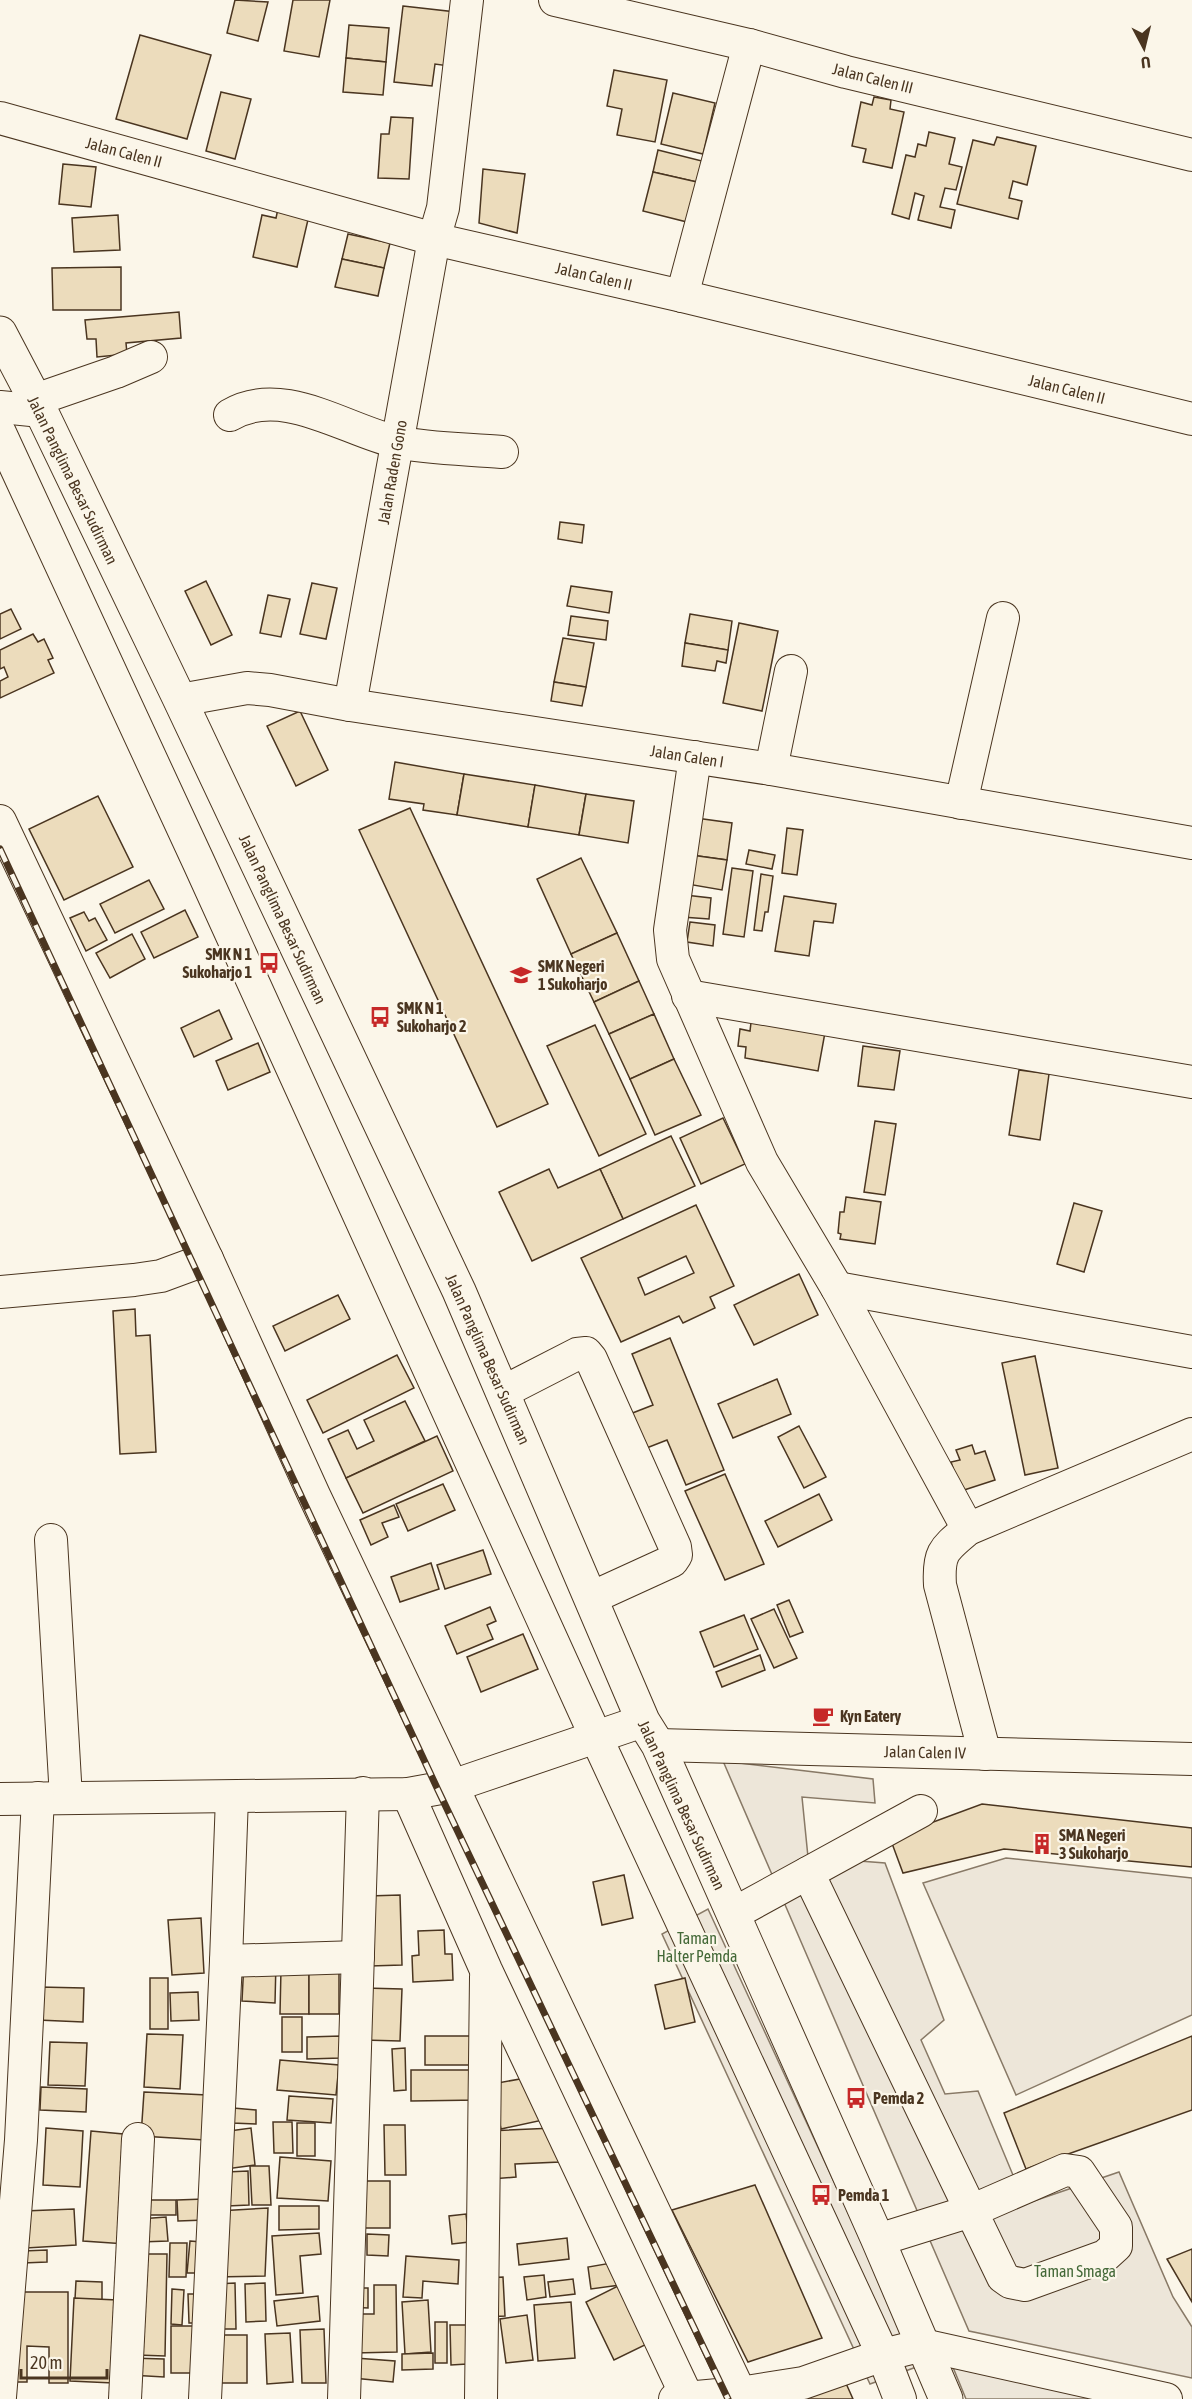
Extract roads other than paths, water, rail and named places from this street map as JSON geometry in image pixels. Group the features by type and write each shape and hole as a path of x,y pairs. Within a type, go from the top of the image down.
{"main road":[{"name":"Jalan Panglima Besar Sudirman","path":"0,333 38,406 180,700 459,1291 650,1733 878,2240 946,2399"}],"street":[{"name":"Jalan Raden Gono","path":"350,705 434,239 443,208 467,0"},
{"name":"Jalan Calen III","path":"555,0 655,11 749,45 846,72 1192,155"},
{"path":"681,296 749,45"},
{"name":"Jalan Calen II","path":"0,118 434,239 1192,419"},
{"path":"0,407 38,406 151,357"},
{"path":"230,415 241,408 262,404 286,405 397,442 502,452"},
{"path":"0,433 199,863 596,1737 883,2355 900,2399"},
{"path":"961,803 1003,618"},
{"path":"771,769 791,671"},
{"name":"Jalan Calen I","path":"180,700 247,688 270,690 350,705 771,769 1192,843"},
{"path":"695,757 670,930 673,959 762,1162 837,1288 968,1529"},
{"path":"0,821 207,1259 314,1495 742,2396"},
{"path":"688,996 1192,1082"},
{"path":"0,1292 161,1276 207,1259"},
{"path":"837,1288 1192,1352"},
{"path":"503,1392 577,1354 586,1353 591,1359 675,1547 676,1555 672,1561 591,1598"},
{"path":"985,1754 940,1585 939,1564 944,1549 968,1529 1192,1434"},
{"path":"0,2397 52,1798 51,1540"},
{"path":"0,1799 408,1794 452,1786 596,1737 650,1733"},
{"name":"Jalan Calen IV","path":"650,1733 985,1754 1192,1759"},
{"path":"344,2399 363,1793"},
{"path":"408,1794 486,1970 688,2399"},
{"path":"205,2399 226,1961 231,1797"},
{"path":"733,1914 921,1811"},
{"path":"808,1873 971,2211 1003,2277 1010,2282 1025,2285 1105,2256 1116,2246 1116,2227 1079,2172 1065,2170 971,2211 878,2240"},
{"path":"226,1961 358,1957"},
{"path":"481,2399 486,1970"},
{"path":"125,2399 138,2139"},
{"path":"675,2399 742,2396 803,2383 883,2355 923,2345 1166,2399"}],"railway":[{"path":"0,849 438,1790 728,2399"}],"place":[{"name":"SMK N 1 Sukoharjo 1","path":"269,963"},
{"name":"SMK Negeri 1 Sukoharjo","path":"521,975"},
{"name":"SMK N 1 Sukoharjo 2","path":"380,1017"},
{"name":"Kyn Eatery","path":"823,1716"},
{"name":"SMA Negeri 3 Sukoharjo","path":"1042,1844"},
{"name":"Pemda 2","path":"856,2098"},
{"name":"Pemda 1","path":"821,2195"}],"park label":[{"name":"Taman Halter Pemda","path":"697,1947"},
{"name":"Taman Smaga","path":"1075,2271"}]}
